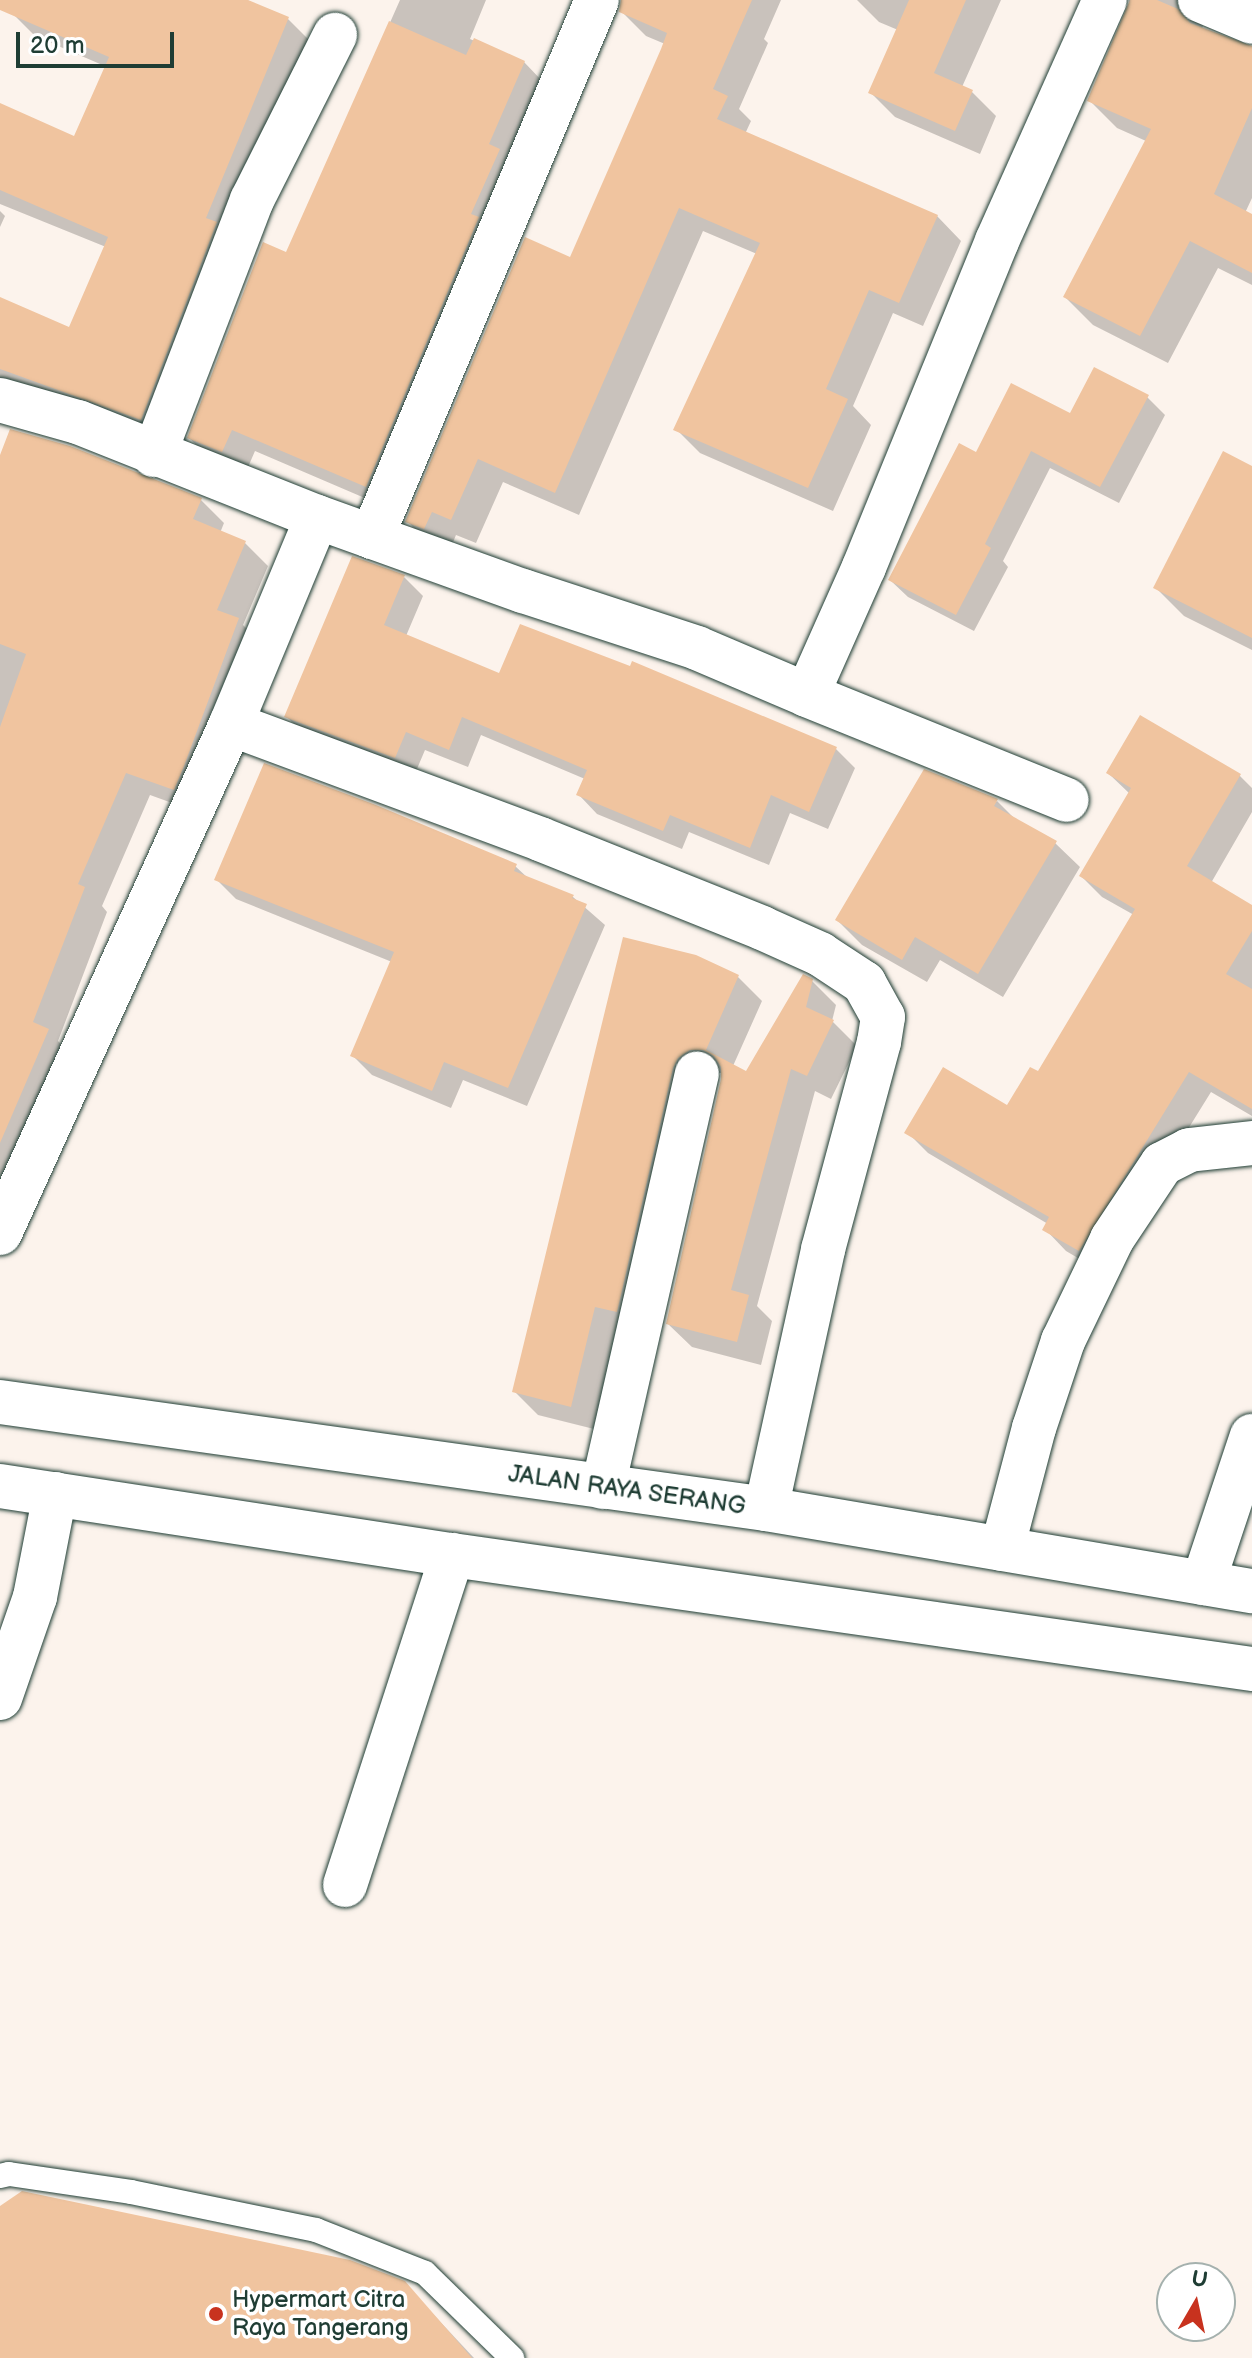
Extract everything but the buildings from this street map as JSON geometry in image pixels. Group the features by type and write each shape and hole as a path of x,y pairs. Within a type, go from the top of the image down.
{"main road":[{"path":"372,537 597,0"},
{"path":"807,695 864,567 997,241 1105,0"},
{"path":"1200,0 1252,22"},
{"path":"154,455 252,200 335,35"},
{"path":"0,400 78,422 154,455 317,517 697,648 1067,800"},
{"path":"0,1233 231,724 317,517"},
{"path":"231,724 540,839 762,928 820,954 864,983 883,1017 879,1042 823,1250 766,1509"},
{"path":"603,1487 697,1074"},
{"path":"1002,1549 1034,1428 1063,1341 1112,1239 1162,1164 1189,1150 1252,1143"},
{"name":"JALAN RAYA SERANG","path":"0,1402 766,1509 1252,1591"},
{"path":"1203,1583 1252,1436"},
{"path":"0,1486 452,1555 1252,1669"},
{"path":"0,1698 35,1597 55,1494"},
{"path":"345,1885 452,1555"}],"lane":[{"path":"0,2176 9,2174 131,2192 316,2230 425,2273 512,2358"}],"place":[{"name":"Hypermart Citra Raya Tangerang","path":"216,2314"}]}
